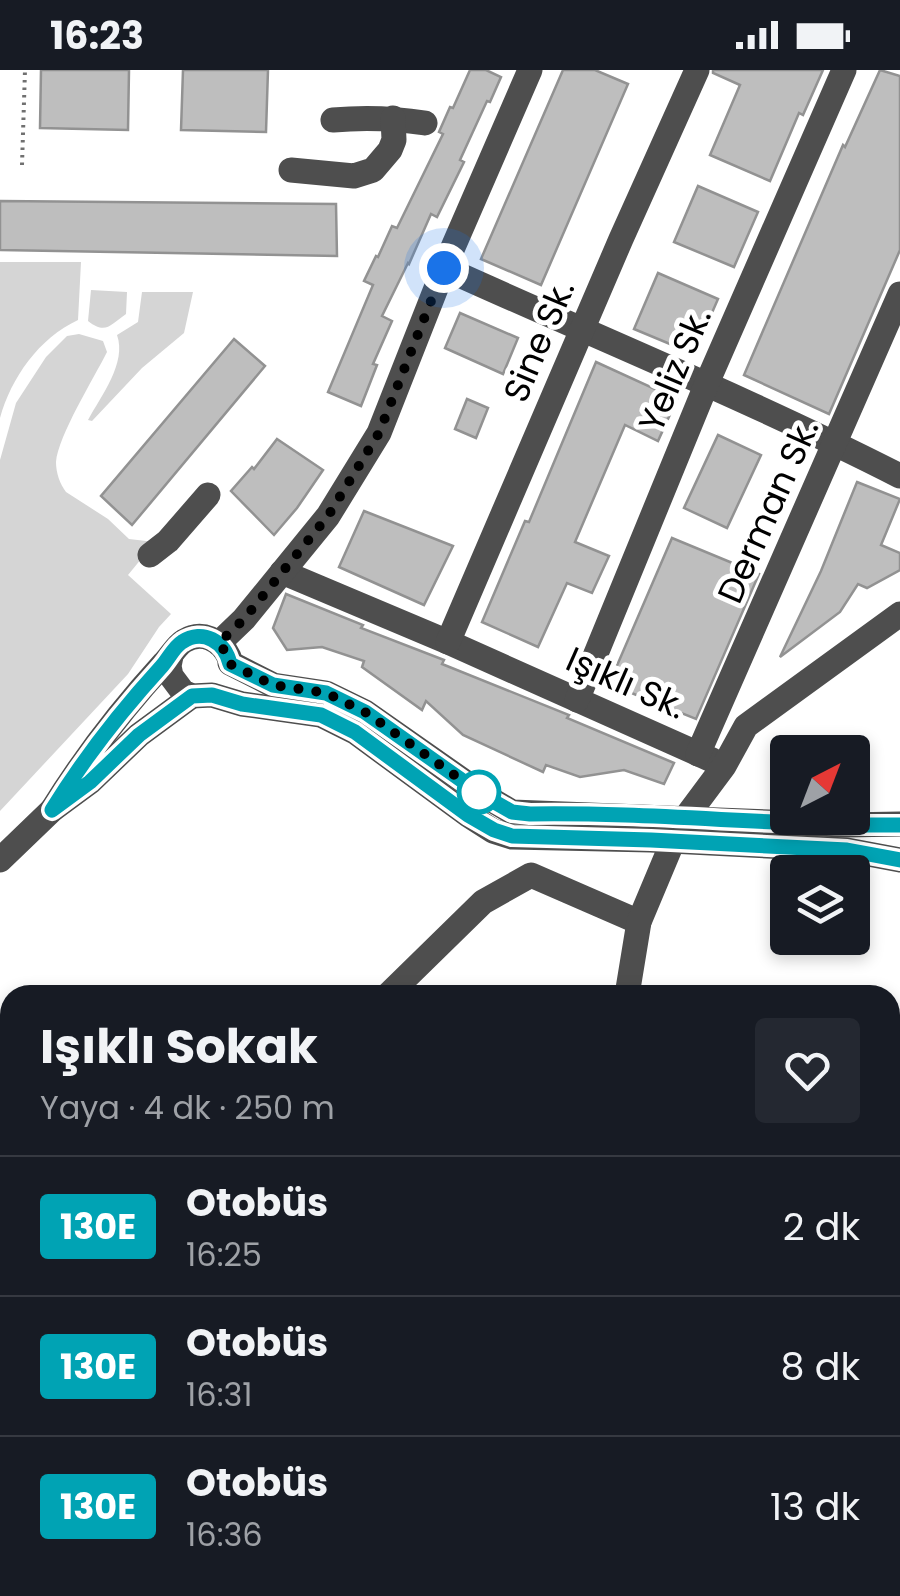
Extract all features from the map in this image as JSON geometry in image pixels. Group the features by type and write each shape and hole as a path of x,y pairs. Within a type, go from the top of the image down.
{"street":[{"path":"0,860 139,735 226,682 225,653 244,619 328,516 379,433 444,268 530,70"},
{"name":"Sine Sk.","path":"448,642 697,70"},
{"name":"Yeliz Sk.","path":"577,700 707,383 844,70"},
{"path":"334,120 364,117 425,123"},
{"path":"290,170 354,176 373,170 394,140 393,118"},
{"path":"444,268 707,383 900,476"},
{"name":"Derman Sk.","path":"698,754 900,294"},
{"path":"150,556 208,495"},
{"name":"Işıklı Sk.","path":"282,572 724,766"},
{"path":"629,985 639,922 673,841 746,726 900,614"},
{"path":"52,810 80,765 133,697 176,648 201,636 273,685 326,693 365,712 512,812 900,824"},
{"path":"171,656 171,676 183,692 321,715 355,732 468,815 512,836 847,850 900,860"},
{"path":"398,985 483,902 531,876 639,922"}],"path":[{"path":"22,165 25,70"}],"shaded area":[{"path":"0,262 81,262 78,320 51,337 28,361 11,388 0,418"},
{"path":"91,290 127,292 126,314 104,328 88,321"},
{"path":"142,292 193,292 184,333 142,368 92,421 88,420 116,368 117,335 138,322"},
{"path":"79,334 103,341 107,352 58,451 59,478 66,492 108,519 129,539 155,542 128,575 171,614 128,674 0,811 0,460 16,403 46,357 67,336"}],"building":[{"path":"41,70 129,70 128,130 40,128"},
{"path":"183,70 268,70 266,132 181,130"},
{"path":"470,70 486,70 501,77 437,217 431,214 382,316 392,321 373,364 377,365 361,406 328,392 373,285 364,281 392,226 397,228"},
{"path":"563,70 595,70 628,84 541,285 481,259"},
{"path":"713,70 823,70 803,115 799,113 770,181 710,155 740,85"},
{"path":"880,70 900,76 900,250 829,414 744,375 843,145"},
{"path":"698,186 758,212 734,267 674,242"},
{"path":"0,201 336,204 337,256 0,250"},
{"path":"658,273 718,299 694,354 634,329"},
{"path":"460,313 518,338 503,374 445,348"},
{"path":"234,339 265,366 132,525 101,496"},
{"path":"596,362 677,399 658,441 625,425 575,542 609,556 592,593 567,583 538,647 482,622"},
{"path":"467,399 488,408 476,438 455,429"},
{"path":"718,435 761,455 727,528 684,508"},
{"path":"277,439 323,470 274,535 231,491"},
{"path":"857,482 900,499 881,545 900,553 900,570 867,588 858,584 840,612 780,657 821,571"},
{"path":"364,511 453,546 424,605 339,567"},
{"path":"672,538 759,574 696,719 609,684"},
{"path":"286,594 674,763 664,784 624,770 580,777 546,765 543,772 463,735 426,701 422,710 362,667 364,661 322,647 287,650 273,628"}],"bus line":[{"name":"130E","path":"900,825 512,812 365,712 326,693 273,685 230,664 219,643 201,636 183,641 133,697 80,765 52,810 90,782 139,735 192,696 212,695 242,704 321,715 355,732 468,815 512,836 847,850 900,860"}],"route":[{"path":"444,268 379,433 328,516 244,619 219,643 230,664 273,685 326,693 365,712 484,796 479,792"}]}
